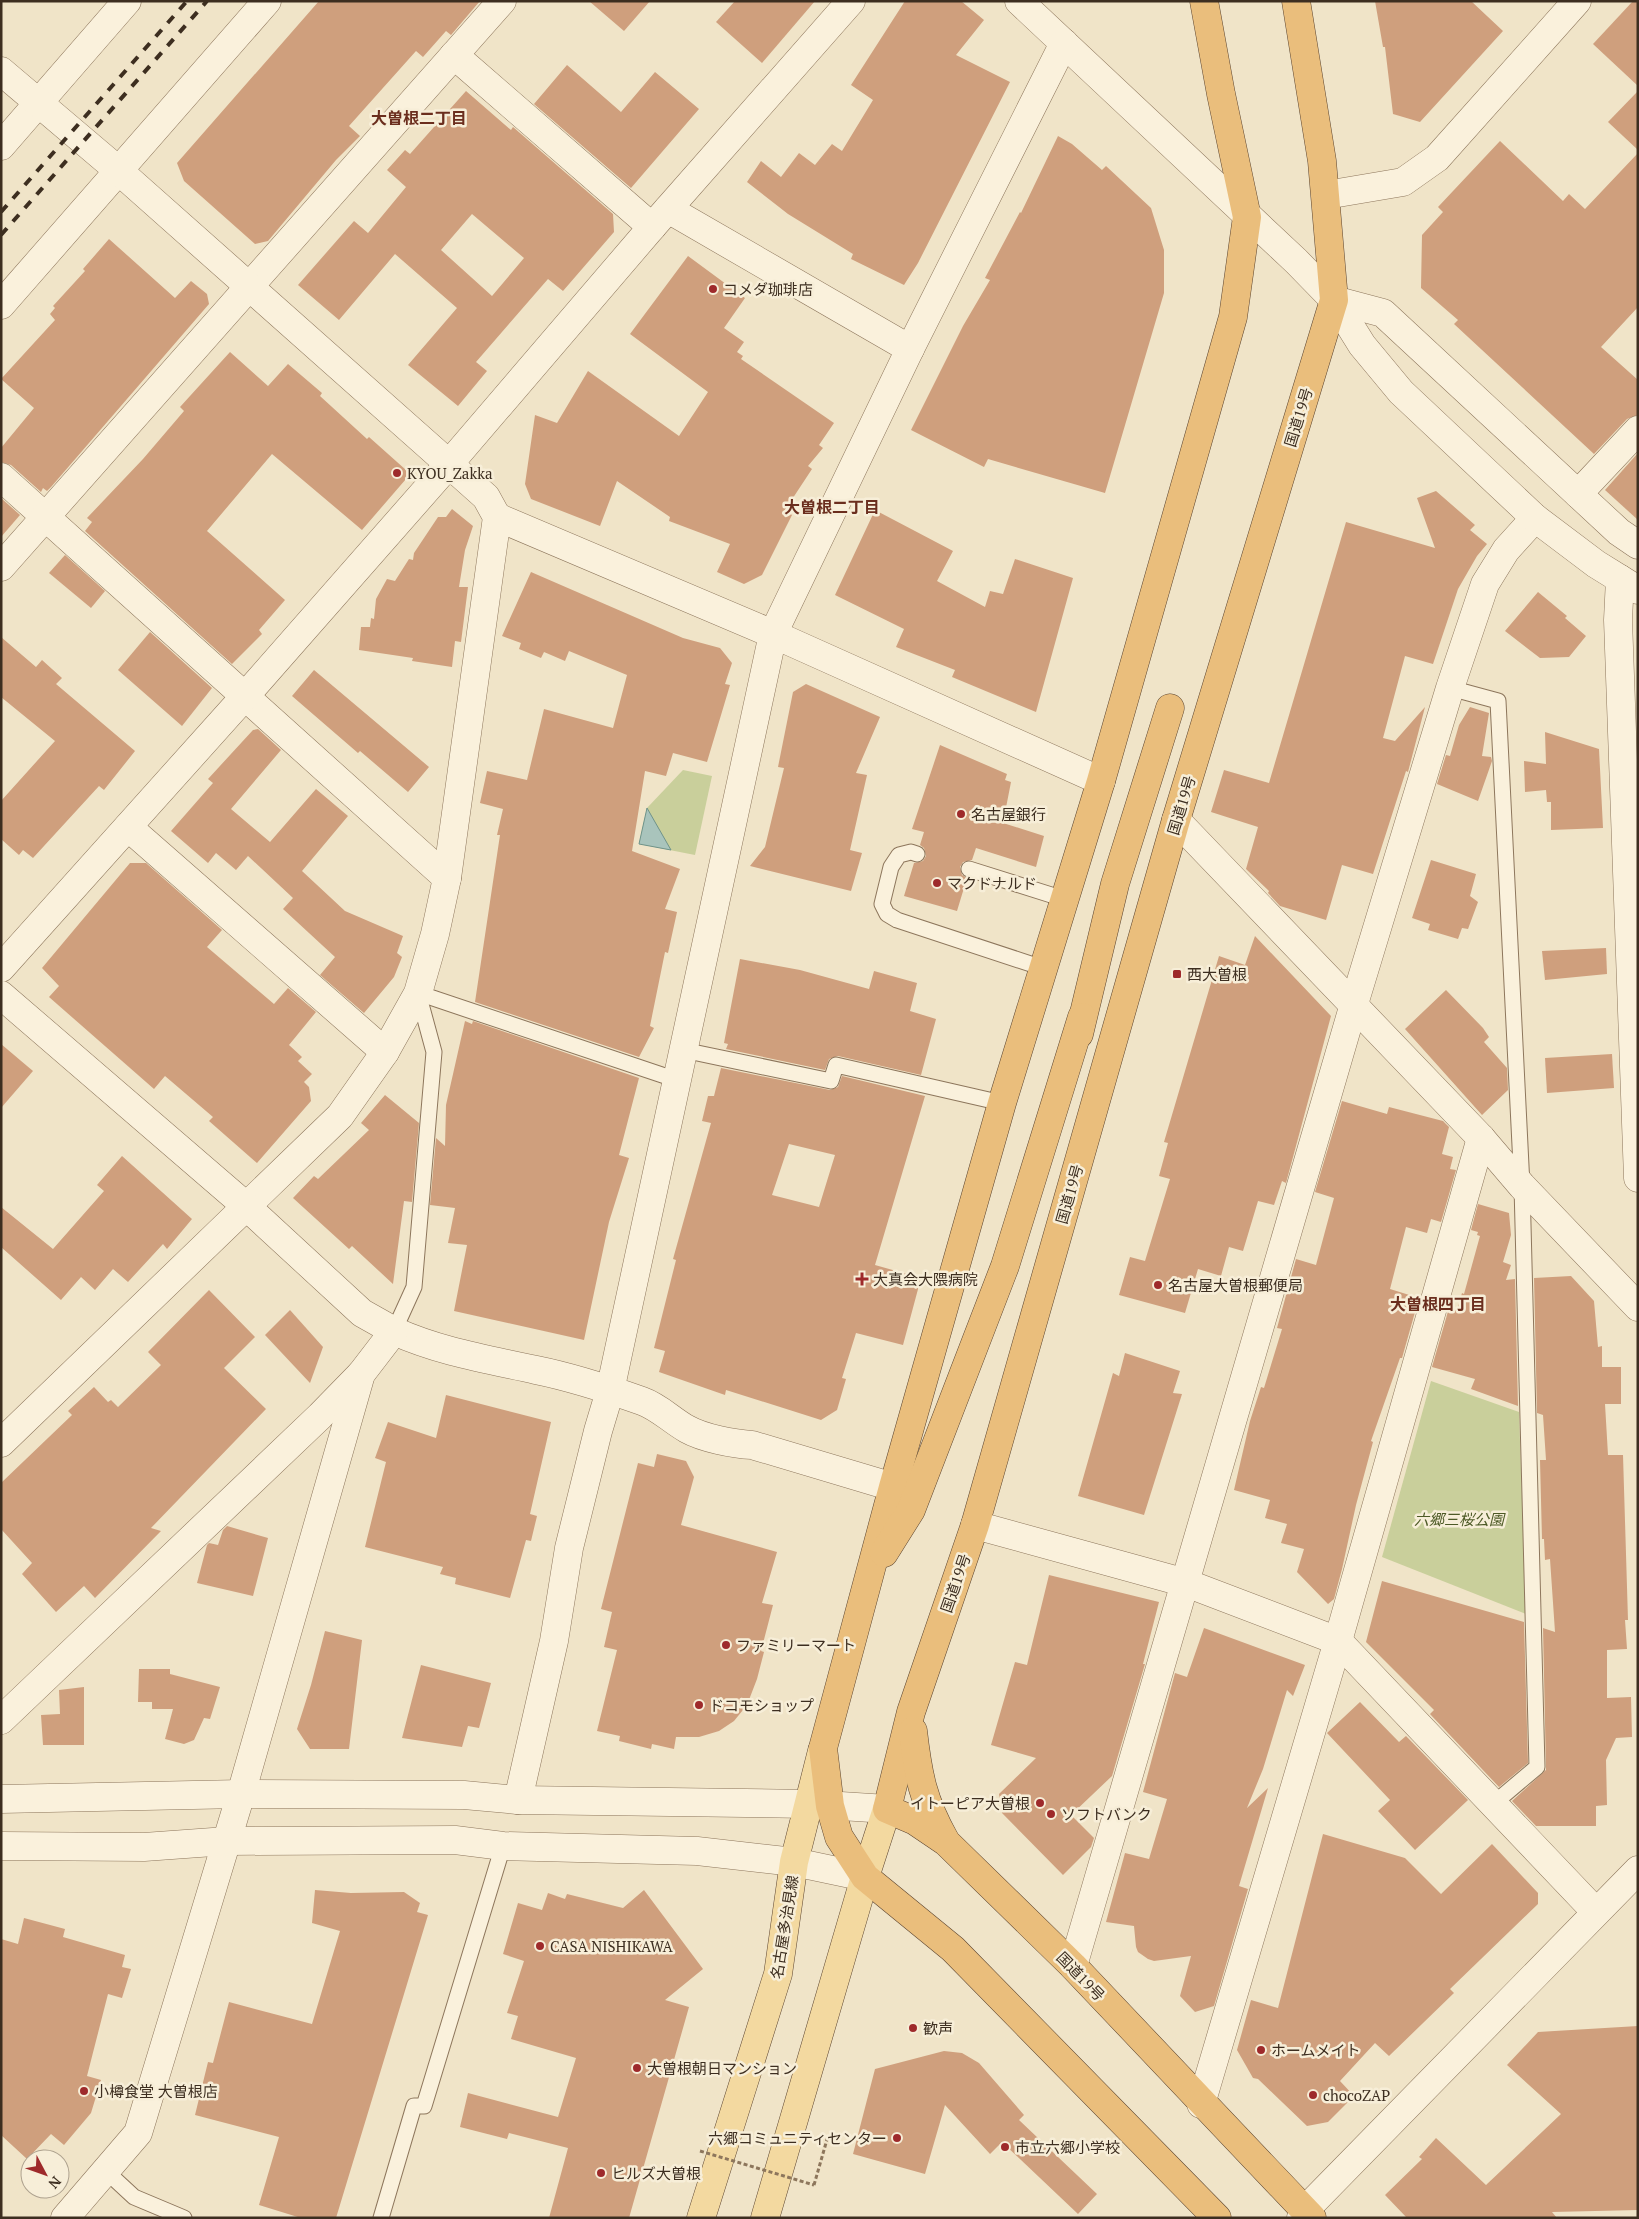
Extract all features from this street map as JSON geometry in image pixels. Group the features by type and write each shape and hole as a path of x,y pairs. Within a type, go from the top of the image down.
{"highway":[{"path":"1204,1 1220,94 1247,217 1233,317 1100,781 1002,1103 893,1487 823,1748 820,1805 864,1878 953,1949 1217,2218"},
{"name":"国道19号","path":"1296,1 1326,195 1334,300 1176,820 975,1525 911,1712 887,1809 915,1821 946,1842 1073,1966 1306,2215"},
{"path":"868,1580 911,1510 1005,1266 1082,1017 1115,884 1170,708"},
{"path":"1072,1185 1064,1156 1071,1081 1082,1017"},
{"path":"911,1712 917,1767 928,1811 946,1842"}],"main road":[{"name":"名古屋多治見線","path":"700,2218 778,1974 794,1862 820,1805"},
{"path":"765,2218 864,1878 887,1809"}],"street":[{"path":"1,146 127,1"},
{"path":"1,305 267,1"},
{"path":"1,567 502,1"},
{"path":"1,968 246,695 851,1"},
{"path":"1019,1 1296,261 1334,300 1362,345 1401,392 1535,518 1596,564 1629,585 1618,620 1632,835 1638,1178"},
{"path":"1326,195 1403,182 1437,158 1577,1"},
{"path":"518,1800 554,1640 569,1548 598,1431 610,1391 773,634 910,349 1064,43"},
{"path":"454,55 660,218 910,349"},
{"path":"1,71 119,171 486,497 497,517 447,878 435,934 418,993 385,1052 340,1116 1,1443"},
{"path":"1334,300 1383,313 1619,532 1638,545"},
{"path":"1578,494 1638,430"},
{"path":"1,477 246,695 447,878"},
{"path":"497,517 773,634 1100,781"},
{"path":"1073,1966 1354,1004 1450,688 1485,584 1506,550 1535,518"},
{"path":"1176,820 1354,1004 1481,1138 1522,1186 1638,1307"},
{"path":"128,826 385,1052"},
{"path":"1,995 247,1207 362,1313 394,1331 420,1343 462,1356 538,1370 643,1401 666,1413 687,1429 734,1444 752,1445 893,1487"},
{"path":"1201,2104 1338,1642 1481,1138"},
{"path":"1,1720 320,1416 361,1374 394,1331"},
{"path":"66,2218 107,2172 138,2133 241,1794 361,1374"},
{"path":"975,1525 1186,1583 1338,1642 1595,1911"},
{"path":"1,1799 241,1794 464,1795 518,1800 820,1805 887,1809"},
{"path":"1,1846 144,1847 227,1841 455,1840 503,1846 697,1851 794,1862 864,1878"},
{"path":"1306,2215 1595,1911 1638,1870"}],"lane":[{"path":"1450,688 1498,701 1522,1186 1537,1767 1492,1804"},
{"path":"917,854 912,852 898,855 891,867 882,904 887,914 897,920 1043,968"},
{"path":"969,869 1064,899"},
{"path":"418,993 677,1080"},
{"path":"394,1331 414,1287 434,1052 418,993"},
{"path":"683,1050 830,1081 836,1065 1002,1103"},
{"path":"381,2218 414,2106 424,2106 503,1846"},
{"path":"107,2172 134,2198 184,2218"}],"path":[{"path":"700,2151 814,2185 828,2136"}],"green space":[{"path":"683,770 712,776 695,855 639,844 647,808"},
{"name":"六郷三桜公園","path":"1431,1381 1519,1412 1526,1614 1382,1557"}],"water":[{"path":"647,808 671,850 639,844"}],"building":[{"path":"319,1 480,1 451,35 446,31 423,57 416,51 349,126 360,136 336,160 268,241 255,244 184,181 177,163"},
{"path":"589,1 650,1 624,31"},
{"path":"735,1 815,1 762,63 716,22"},
{"path":"905,1 961,1 984,20 956,55 1010,82 918,263 904,285 851,259 853,254 788,214 747,182 761,161 781,177 799,153 815,165 832,144 842,151 873,100 851,85"},
{"path":"1375,1 1471,1 1503,31 1420,122 1393,114 1385,47 1383,47"},
{"path":"1633,1 1638,1 1638,86 1593,44"},
{"path":"567,65 621,112 655,72 699,109 631,188 534,104"},
{"path":"466,91 511,130 513,127 613,214 614,232 563,291 548,279 476,362 487,371 458,406 408,365 457,308 395,254 339,320 298,285 354,221 368,233 406,187 387,170 405,150 410,154","holes":["472,214 524,258 492,296 441,250"]},
{"path":"1638,91 1638,150 1608,122"},
{"path":"1058,136 1072,144 1102,170 1106,166 1151,208 1164,250 1164,293 1105,493 988,459 984,467 911,430 963,326 990,280 985,278 1021,213"},
{"path":"1500,141 1563,201 1569,194 1585,209 1638,153 1638,307 1601,347 1638,380 1638,415 1627,419 1594,454 1454,324 1458,320 1421,288 1422,235 1443,212 1438,207"},
{"path":"109,239 175,298 191,281 207,294 209,304 51,487 47,491 43,488 41,492 11,465 1,462 1,448 34,408 1,379 55,320 50,314 55,308 53,306 85,271 83,269"},
{"path":"688,256 745,298 724,328 744,342 737,352 743,356 741,359 834,423 819,445 823,448 808,466 812,469 785,510 792,515 762,575 744,584 717,572 730,544 669,521 670,517 617,481 600,526 531,499 525,484 535,415 557,423 588,371 679,436 708,392 630,334"},
{"path":"230,352 268,386 288,364 322,393 320,396 367,439 369,437 406,470 406,479 362,530 272,454 207,531 285,600 259,630 262,634 232,664 85,531 92,522 87,518 143,459 184,411 180,407"},
{"path":"1638,453 1638,520 1605,490"},
{"path":"1436,491 1475,525 1470,530 1487,544 1477,556 1458,589 1433,664 1405,656 1383,738 1395,741 1425,707 1408,772 1406,771 1373,874 1342,865 1326,920 1280,906 1268,893 1269,891 1246,869 1258,827 1211,812 1224,770 1269,783 1346,522 1435,548 1417,498"},
{"path":"1,498 20,515 1,537"},
{"path":"452,509 473,526 465,550 459,587 468,587 461,642 455,641 452,667 412,661 413,658 359,650 361,627 370,627 371,618 374,619 376,599 387,579 395,581 409,559 413,560 414,553 438,517 446,517"},
{"path":"875,510 953,551 937,581 985,607 990,591 1003,594 1015,559 1073,578 1036,712 952,677 955,670 896,647 904,629 835,595"},
{"path":"65,555 105,591 91,608 49,573"},
{"path":"531,572 683,638 720,648 732,663 725,684 730,685 707,762 673,753 666,776 645,771 632,851 680,869 665,909 677,912 668,953 665,952 650,1026 654,1028 639,1057 475,1002 500,835 497,835 503,809 480,803 487,771 527,780 544,709 613,728 627,675 569,651 565,661 544,652 541,658 519,649 521,643 502,636"},
{"path":"1538,592 1567,616 1565,618 1586,636 1569,657 1540,658 1505,631"},
{"path":"150,632 212,688 182,726 118,670"},
{"path":"1,637 36,667 42,660 62,678 56,684 135,751 104,790 99,786 33,858 23,850 19,855 1,839 1,801 55,741 1,697"},
{"path":"314,670 429,767 408,792 360,751 358,753 292,696"},
{"path":"806,684 880,717 856,773 867,775 850,850 862,853 851,891 750,866 765,847 784,768 778,767 793,692"},
{"path":"1470,707 1489,713 1482,756 1491,757 1492,761 1478,801 1437,784 1446,755 1450,756 1459,725"},
{"path":"258,729 281,750 231,809 270,842 316,789 348,816 302,871 345,911 403,936 397,953 402,957 394,977 364,1013 320,975 335,957 283,909 293,898 248,856 236,870 216,853 208,863 171,831 213,783 208,779 253,730"},
{"path":"1545,732 1599,749 1603,828 1551,830 1551,802 1547,802 1546,790 1525,792 1524,761 1546,764"},
{"path":"940,745 1007,774 1005,780 1011,782 1003,823 1044,836 1036,867 976,848 972,860 963,862 960,867 962,875 967,878 957,911 904,896 914,863 923,861 926,856 924,848 920,845 924,832 912,829"},
{"path":"1431,860 1476,874 1470,896 1478,902 1468,929 1462,928 1458,939 1428,930 1430,924 1412,918"},
{"path":"130,863 146,863 222,930 207,947 274,1004 288,988 316,1012 289,1045 302,1057 298,1061 312,1074 304,1082 309,1087 311,1101 257,1163 209,1121 213,1117 165,1076 154,1089 49,997 59,986 42,968"},
{"path":"1255,936 1331,1016 1286,1183 1282,1181 1274,1205 1258,1201 1243,1251 1229,1247 1221,1276 1198,1269 1185,1313 1119,1295 1130,1257 1145,1261 1170,1179 1159,1176 1168,1143 1164,1142 1219,956 1245,965"},
{"path":"1606,948 1607,974 1545,980 1542,951"},
{"path":"740,959 800,970 869,989 874,971 917,983 910,1011 936,1019 921,1075 838,1056 829,1059 825,1070 726,1049 728,1044 724,1043"},
{"path":"1446,990 1483,1028 1489,1037 1484,1042 1507,1068 1508,1090 1482,1115 1405,1029"},
{"path":"465,1021 472,1024 473,1021 639,1078 619,1155 629,1158 609,1222 584,1340 454,1311 467,1245 448,1243 455,1208 430,1205 436,1138 445,1146 446,1105"},
{"path":"1,1044 33,1071 1,1108"},
{"path":"1612,1054 1614,1088 1547,1093 1545,1058"},
{"path":"721,1068 830,1090 838,1087 842,1076 925,1096 875,1265 921,1278 903,1345 856,1333 842,1378 846,1379 837,1410 821,1420 726,1390 725,1395 659,1372 665,1351 654,1348 676,1260 673,1259 711,1123 702,1121 708,1096 714,1096","holes":["789,1144 835,1155 819,1207 772,1195"]},
{"path":"385,1095 419,1123 412,1202 404,1201 393,1284 352,1246 349,1249 293,1198 314,1176 318,1179 369,1130 361,1123"},
{"path":"1342,1101 1387,1114 1389,1107 1443,1121 1449,1127 1442,1154 1453,1157 1450,1169 1456,1170 1441,1222 1431,1219 1427,1233 1406,1227 1390,1289 1419,1298 1402,1358 1400,1358 1371,1441 1373,1442 1356,1505 1342,1569 1334,1599 1328,1604 1297,1572 1304,1549 1281,1543 1287,1524 1265,1518 1270,1500 1234,1490 1250,1421 1261,1387 1264,1388 1282,1329 1277,1328 1296,1259 1316,1265 1334,1198 1315,1192"},
{"path":"122,1156 192,1219 167,1249 163,1244 128,1282 113,1269 95,1290 81,1277 61,1300 1,1247 1,1207 53,1249 104,1191 97,1185"},
{"path":"1478,1204 1509,1213 1511,1235 1503,1262 1511,1265 1506,1280 1515,1279 1518,1406 1471,1389 1475,1379 1432,1367 1449,1308 1457,1310 1462,1293 1464,1294 1480,1236 1477,1235 1478,1232 1471,1230"},
{"path":"1571,1276 1594,1301 1598,1347 1602,1346 1602,1367 1621,1367 1621,1404 1605,1404 1608,1455 1623,1455 1628,1620 1625,1620 1627,1649 1607,1650 1607,1698 1631,1697 1632,1737 1616,1738 1606,1760 1607,1805 1596,1806 1596,1826 1536,1826 1512,1801 1546,1770 1543,1628 1555,1632 1550,1559 1545,1560 1544,1539 1542,1539 1540,1460 1546,1460 1543,1415 1537,1413 1534,1278"},
{"path":"209,1290 255,1337 224,1368 266,1409 151,1528 161,1531 95,1598 84,1586 56,1612 22,1574 32,1563 1,1529 1,1483 72,1415 68,1411 94,1387 108,1402 111,1400 118,1407 161,1365 148,1352"},
{"path":"290,1310 323,1347 310,1383 265,1335"},
{"path":"1125,1353 1180,1371 1173,1393 1182,1394 1144,1515 1078,1496 1113,1373 1119,1376"},
{"path":"446,1395 551,1422 530,1514 537,1516 531,1541 526,1540 510,1598 455,1584 456,1578 440,1574 443,1567 365,1547 386,1462 375,1458 388,1422 436,1438"},
{"path":"657,1454 686,1461 694,1477 681,1525 777,1552 762,1603 773,1605 761,1651 764,1652 757,1679 747,1705 734,1721 719,1731 699,1737 676,1737 674,1749 652,1744 651,1749 619,1741 620,1736 597,1731 617,1650 604,1647 612,1612 601,1609 638,1463 654,1467"},
{"path":"227,1526 268,1538 253,1596 197,1583 207,1545 209,1543 218,1545 223,1530"},
{"path":"1049,1575 1159,1602 1143,1664 1145,1664 1112,1776 1071,1815 1094,1838 1091,1847 1063,1875 1002,1813 999,1794 1036,1758 991,1745 1015,1662 1027,1665"},
{"path":"1382,1581 1524,1622 1528,1763 1499,1787 1430,1714 1434,1710 1366,1642"},
{"path":"1204,1628 1305,1665 1293,1696 1287,1690 1263,1769 1247,1808 1268,1788 1239,1886 1248,1889 1214,2006 1195,2012 1180,1996 1191,1956 1154,1961 1148,1959 1138,1952 1134,1926 1106,1922 1125,1853 1149,1859 1167,1799 1143,1792 1175,1673 1187,1677"},
{"path":"325,1631 362,1640 349,1749 310,1749 297,1729"},
{"path":"421,1665 491,1683 479,1728 468,1726 462,1747 402,1738"},
{"path":"139,1669 170,1669 170,1674 220,1687 210,1719 204,1718 194,1740 184,1744 165,1739 173,1709 152,1709 152,1702 138,1702"},
{"path":"84,1687 84,1745 43,1745 41,1715 60,1714 59,1690"},
{"path":"1360,1702 1399,1742 1406,1736 1468,1800 1415,1850 1378,1811 1390,1800 1327,1733"},
{"path":"1323,1834 1405,1858 1441,1894 1492,1844 1538,1893 1538,1904 1450,1989 1454,1993 1389,2056 1375,2043 1340,2081 1354,2096 1328,2122 1307,2126 1258,2079 1253,2078 1237,2050 1251,2000 1278,2008"},
{"path":"315,1890 351,1893 404,1892 420,1903 417,1912 428,1915 336,2218 301,2218 259,2205 279,2137 195,2115 208,2062 213,2063 229,2002 312,2024 340,1931 312,1923"},
{"path":"644,1890 703,1969 665,2000 689,2007 629,2218 549,2218 568,2148 509,2133 507,2139 460,2127 468,2093 558,2117 576,2058 511,2039 518,2016 507,2013 524,1961 503,1954 518,1903 542,1910 548,1893 565,1899 567,1894 623,1908"},
{"path":"24,1918 65,1929 63,1937 125,1955 122,1967 131,1969 122,1998 108,1994 87,2076 101,2080 91,2113 64,2145 51,2134 37,2149 20,2149 20,2153 1,2135 1,1939 18,1944"},
{"path":"1638,2026 1638,2210 1552,2212 1557,2218 1407,2218 1385,2195 1422,2159 1419,2157 1436,2138 1486,2185 1561,2114 1507,2065 1538,2032"},
{"path":"944,2051 962,2053 979,2063 1024,2115 1019,2120 1097,2194 1078,2214 1002,2142 990,2154 945,2105 925,2174 853,2154 875,2069"}],"railway":[{"path":"1,212 187,1"},
{"path":"1,235 207,1"}],"place":[{"name":"コメダ珈琲店","path":"713,289"},
{"name":"KYOU_Zakka","path":"397,473"},
{"name":"名古屋銀行","path":"961,814"},
{"name":"マクドナルド","path":"937,883"},
{"name":"西大曽根","path":"1177,974"},
{"name":"大真会大隈病院","path":"862,1279"},
{"name":"名古屋大曽根郵便局","path":"1158,1285"},
{"name":"ファミリーマート","path":"726,1645"},
{"name":"ドコモショップ","path":"699,1705"},
{"name":"イトーピア大曽根","path":"1040,1803"},
{"name":"ソフトバンク","path":"1051,1814"},
{"name":"CASA NISHIKAWA","path":"540,1946"},
{"name":"歓声","path":"913,2028"},
{"name":"ホームメイト","path":"1261,2050"},
{"name":"大曽根朝日マンション","path":"637,2068"},
{"name":"小樽食堂 大曽根店","path":"84,2091"},
{"name":"chocoZAP","path":"1313,2095"},
{"name":"六郷コミュニティセンター","path":"897,2138"},
{"name":"市立六郷小学校","path":"1005,2147"},
{"name":"ヒルズ大曽根","path":"601,2173"}],"district":[{"name":"大曽根二丁目","path":"419,118"},
{"name":"大曽根二丁目","path":"832,507"},
{"name":"大曽根四丁目","path":"1438,1304"}]}
